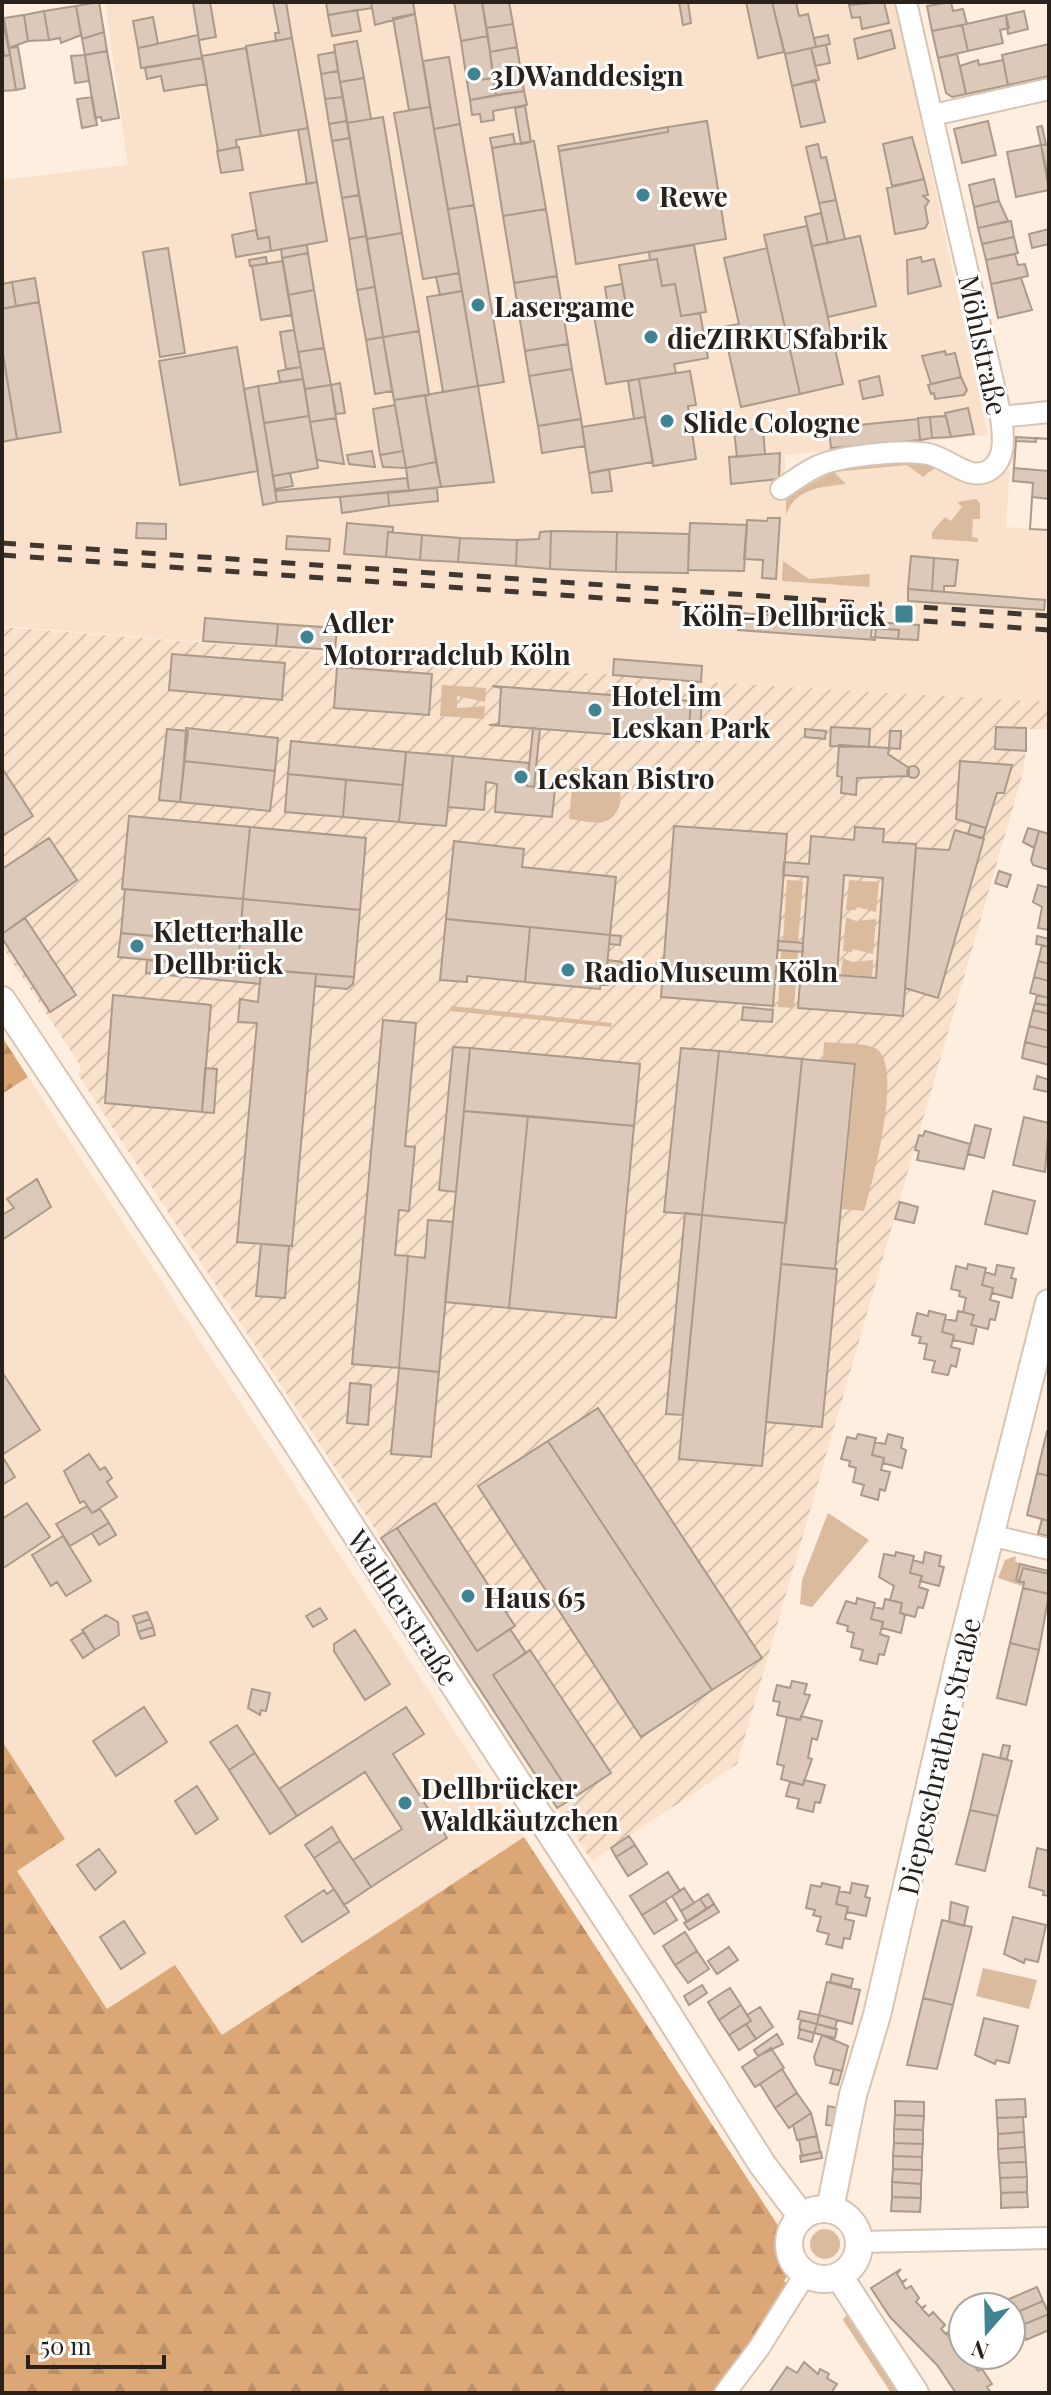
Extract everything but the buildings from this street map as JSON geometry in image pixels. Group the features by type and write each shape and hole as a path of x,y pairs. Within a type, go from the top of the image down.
{"street":[{"name":"Möhlstraße","path":"781,489 834,460 917,453 944,459 967,472 980,473 991,468 1001,455 1001,417 906,2"},
{"path":"933,115 1049,89"},
{"path":"1001,417 1049,412"},
{"name":"Waltherstraße","path":"2,1000 268,1399 652,1989 762,2164 802,2217"},
{"name":"Diepeschrather Straße","path":"830,2209 853,2095 901,1917 989,1535 1049,1303"},
{"path":"989,1535 1049,1549"},
{"path":"820,2209 830,2209 847,2217 859,2242 854,2262 839,2276 816,2278 797,2266 789,2246 794,2225 802,2217 820,2209"},
{"path":"859,2242 1049,2238"},
{"path":"725,2393 759,2348 806,2273"},
{"path":"839,2276 915,2393"}],"shaded area":[{"path":"105,2 895,2 988,435 785,455 786,497 839,468 913,460 938,465 968,485 986,482 1010,469 1006,527 1049,530 1049,702 702,682 2,626 2,180 128,165"},
{"path":"913,461 937,466 923,477 907,465 834,472 846,484 810,490 796,499 786,515 786,498 839,468"},
{"path":"976,499 980,503 980,519 973,519 972,537 978,538 978,542 932,539 932,532 945,517 951,521 962,507 957,502"},
{"path":"783,561 809,579 870,574 869,587 782,581"},
{"path":"2,627 702,682 1049,702 1049,730 1027,729 1024,769 737,1764 592,1861 79,1076 80,1065 2,946"},
{"path":"442,685 486,688 485,702 457,696 457,708 485,706 484,719 440,716"},
{"path":"574,768 605,771 616,776 620,803 610,819 595,823 569,819"},
{"path":"787,880 803,881 798,943 783,941"},
{"path":"849,880 879,882 876,912 857,907 856,910 846,910"},
{"path":"846,917 856,921 876,919 873,954 853,949 852,952 843,951"},
{"path":"781,951 798,952 794,1008 778,1007"},
{"path":"843,958 852,962 873,960 872,977 841,974"},
{"path":"451,1006 612,1023 611,1027 450,1011"},
{"path":"824,1042 869,1046 883,1058 887,1076 884,1125 864,1211 842,1209 856,1064 823,1060"},
{"path":"28,1077 524,1837 222,2036 108,2010 16,1870 64,1838 2,1741 2,1094"},
{"path":"828,1513 869,1540 812,1607 800,1604 802,1580"},
{"path":"1016,1556 1015,1561 1020,1563 1016,1580 1023,1582 1022,1586 998,1578 1005,1560"},
{"path":"983,1968 1037,1980 1029,2009 976,1996"},
{"path":"825,2229 836,2233 840,2244 836,2255 825,2259 814,2255 810,2244 814,2233"},
{"path":"846,2315 902,2389 891,2393 843,2320"}],"green space":[{"path":"2,1037 28,1077 2,1094"},
{"path":"2,1741 65,1839 17,1871 107,2009 175,1965 222,2035 524,1837 781,2230 778,2251 788,2275 784,2281 789,2285 716,2393 2,2393"}],"railway":[{"path":"2,543 1049,616"},
{"path":"2,555 1049,630"}],"place":[{"name":"3DWanddesign","path":"474,74"},
{"name":"Rewe","path":"643,195"},
{"name":"Lasergame","path":"478,305"},
{"name":"dieZIRKUSfabrik","path":"651,337"},
{"name":"Slide Cologne","path":"667,421"},
{"name":"Köln-Dellbrück","path":"904,614"},
{"name":"Adler Motorradclub Köln","path":"307,637"},
{"name":"Hotel im Leskan Park","path":"595,710"},
{"name":"Leskan Bistro","path":"521,777"},
{"name":"Kletterhalle Dellbrück","path":"137,946"},
{"name":"RadioMuseum Köln","path":"568,970"},
{"name":"Haus 65","path":"468,1596"},
{"name":"Dellbrücker Waldkäutzchen","path":"405,1803"}]}
